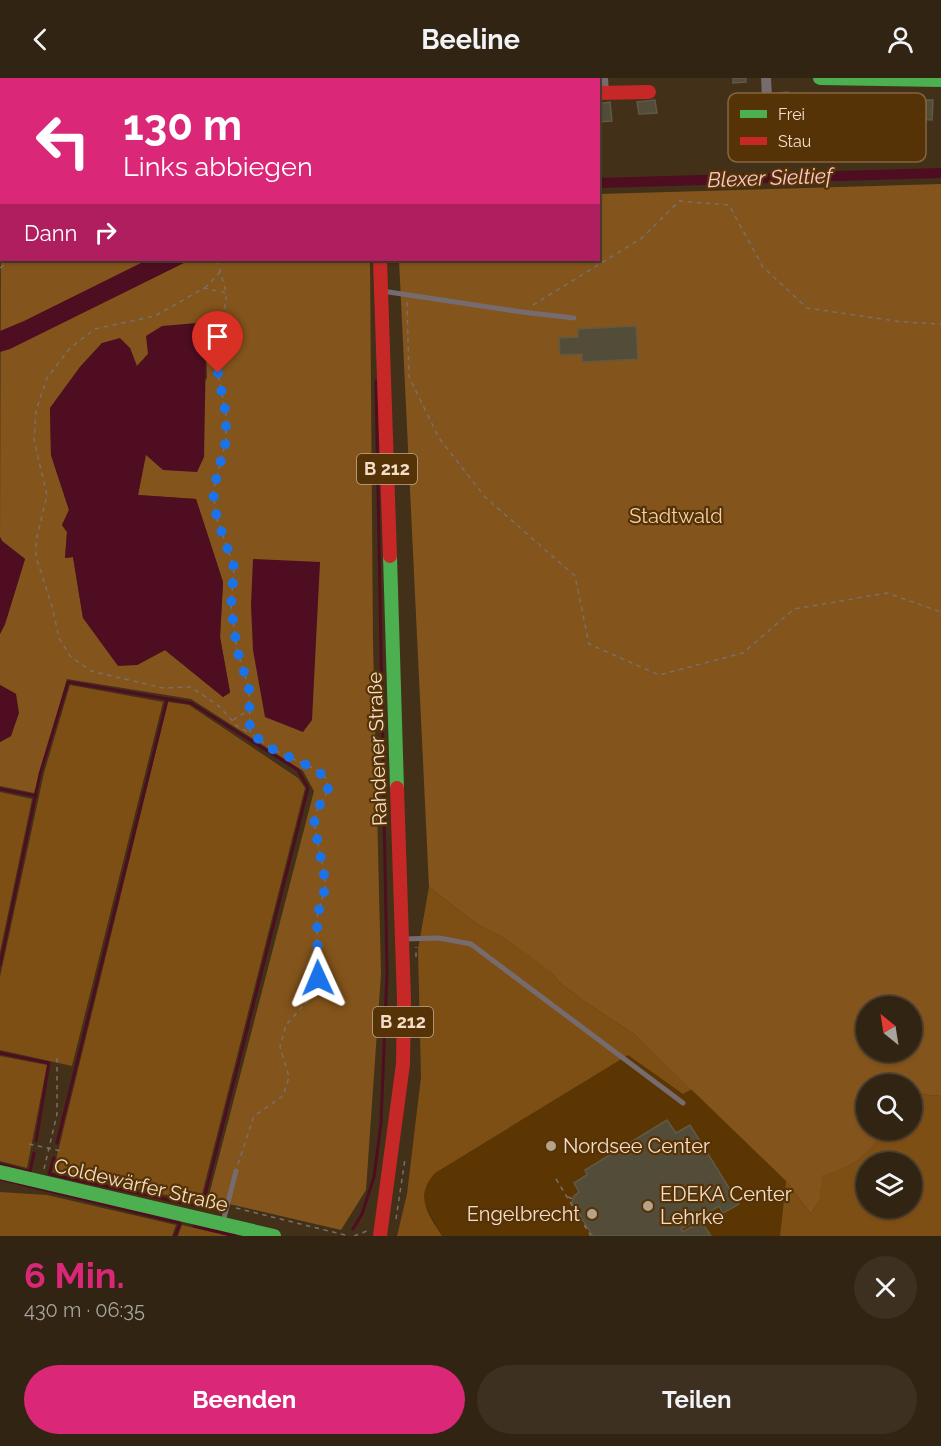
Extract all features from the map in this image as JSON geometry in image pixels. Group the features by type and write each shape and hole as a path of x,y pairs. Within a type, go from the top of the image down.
{"main road":[{"path":"820,78 941,81"},
{"path":"601,93 649,92"},
{"name":"Rahdener Straße","path":"380,261 403,939 403,1064 380,1236"},
{"name":"Coldewärfer Straße","path":"0,1172 274,1236"}],"street":[{"path":"601,93 603,78"},
{"path":"766,78 767,93"}],"lane":[{"path":"381,291 574,318"},
{"path":"403,939 439,938 471,944 683,1103"},
{"path":"223,1223 236,1171"}],"path":[{"path":"522,312 642,238 679,201 729,205 763,267 807,308 902,322 941,324"},
{"path":"217,261 227,293 220,336 218,373 226,415 226,441 213,492 217,519 234,567 231,606 237,650 249,688 250,733"},
{"path":"221,270 204,288 155,316 94,329 70,348 47,378 36,411 34,440 47,495 36,541 36,557 52,606 59,638 70,657 92,671 163,688 191,687 219,706 237,726 274,750 315,769 327,779 328,790 317,810 314,823 326,885 317,917 318,978 310,998 286,1025 280,1047 289,1077 283,1096 254,1116 236,1171"},
{"path":"204,288 227,293"},
{"path":"406,294 410,377 439,438 485,497 575,576 589,644 659,675 743,653 794,609 887,593 941,612"},
{"path":"232,720 249,710"},
{"path":"41,1181 57,1114 57,1055"},
{"path":"29,1144 61,1151"},
{"path":"556,1179 591,1236"},
{"path":"567,1197 573,1199"},
{"path":"227,1206 349,1236"}],"shaded area":[{"path":"145,261 188,261 0,352 0,331"},
{"path":"197,323 206,346 204,457 197,472 163,470 146,455 138,495 196,499 223,582 220,637 230,692 223,697 165,650 137,665 118,666 83,618 73,557 65,558 67,532 62,525 69,510 51,455 50,408 80,367 102,343 120,338 130,348 137,366 148,354 146,336 162,326"},
{"path":"0,537 25,559 0,634"},
{"path":"253,559 320,562 312,720 303,732 265,717 253,650 251,605"},
{"path":"0,685 16,694 19,713 11,736 0,742"},
{"path":"70,685 163,702 72,1066 0,1050 0,977 44,773"},
{"path":"168,702 189,705 298,778 305,788 200,1202 53,1172"},
{"path":"0,792 32,799 0,952"},
{"path":"429,887 477,924 504,938 539,962 559,982 584,1001 634,1034 692,1089 683,1094 628,1055 435,1173 425,1189 424,1197 428,1212 442,1236 397,1236 407,1194 421,1077 418,949"},
{"path":"629,1054 683,1094 692,1089 786,1181 780,1236 442,1236 425,1205 425,1189 435,1173"},
{"path":"0,1056 47,1065 27,1168 0,1161"},
{"path":"922,1094 941,1096 941,1236 780,1236 786,1181 811,1214 820,1199 821,1176 856,1161 856,1218 922,1218 922,1152 867,1152 877,1140 922,1140"},
{"path":"0,1192 47,1195 176,1225 172,1236 0,1236"},
{"path":"182,1225 228,1236 178,1236"}],"green space":[{"name":"Stadtwald","path":"941,184 941,1096 922,1094 922,1074 856,1074 856,1140 877,1140 867,1152 856,1152 856,1161 822,1176 820,1199 811,1214 786,1181 634,1034 584,1001 538,962 504,938 477,924 429,887 399,261 600,261 600,194"},
{"path":"1,261 370,261 373,642 381,974 366,1190 341,1230 208,1199 314,791 303,771 191,699 67,679 34,793 0,786 0,742 11,736 16,694 0,685 0,634 25,559 0,537","holes":["197,323 206,346 207,378 145,455 138,495 196,499 223,582 220,637 230,693 223,697 165,650 137,665 83,618 73,557 65,558 67,532 62,525 69,510 51,455 50,408 80,367 102,343 130,348 136,367 148,354"]}],"building":[{"path":"733,78 746,78 746,82 733,83"},
{"path":"655,100 657,113 639,114 637,102"},
{"path":"926,100 933,100 932,120 926,120"},
{"path":"610,102 612,121 600,122 600,104"},
{"path":"636,326 638,359 582,362 582,354 560,355 559,338 578,337 578,329"},
{"path":"667,1120 676,1133 690,1125 739,1204 723,1213 719,1206 681,1229 683,1232 701,1221 711,1236 593,1236 572,1203 574,1196 579,1192 574,1183 587,1175 585,1170"}],"waterway":[{"name":"Blexer Sieltief","path":"600,183 941,173"},
{"path":"353,1229 362,1214 374,1177 381,1123 387,973 376,381"},
{"path":"0,965 40,774 68,682 191,703 298,770 308,788 202,1207 49,1174 54,1158"},
{"path":"57,1143 167,700"},
{"path":"0,789 36,796"},
{"path":"0,1053 49,1063 36,1141"},
{"path":"0,1164 30,1172 34,1153"},
{"path":"0,1179 180,1223 175,1236"},
{"path":"194,1226 236,1236"}],"traffic: fast":[{"path":"820,78 941,80"},
{"path":"390,556 397,788"},
{"path":"0,1172 274,1236"}],"traffic: jam":[{"path":"600,93 649,92"},
{"path":"380,261 390,556"},
{"path":"380,1236 403,1064 404,1000 397,788"}],"place":[{"name":"Nordsee Center","path":"551,1146"},
{"name":"EDEKA Center Lehrke","path":"648,1206"},
{"name":"Engelbrecht","path":"592,1214"}],"route":[{"path":"218,373 226,415 226,441 213,492 217,519 234,567 231,606 237,650 249,688 250,733 274,750 315,769 327,779 328,790 317,810 314,823 326,885 317,917 318,978"}]}
